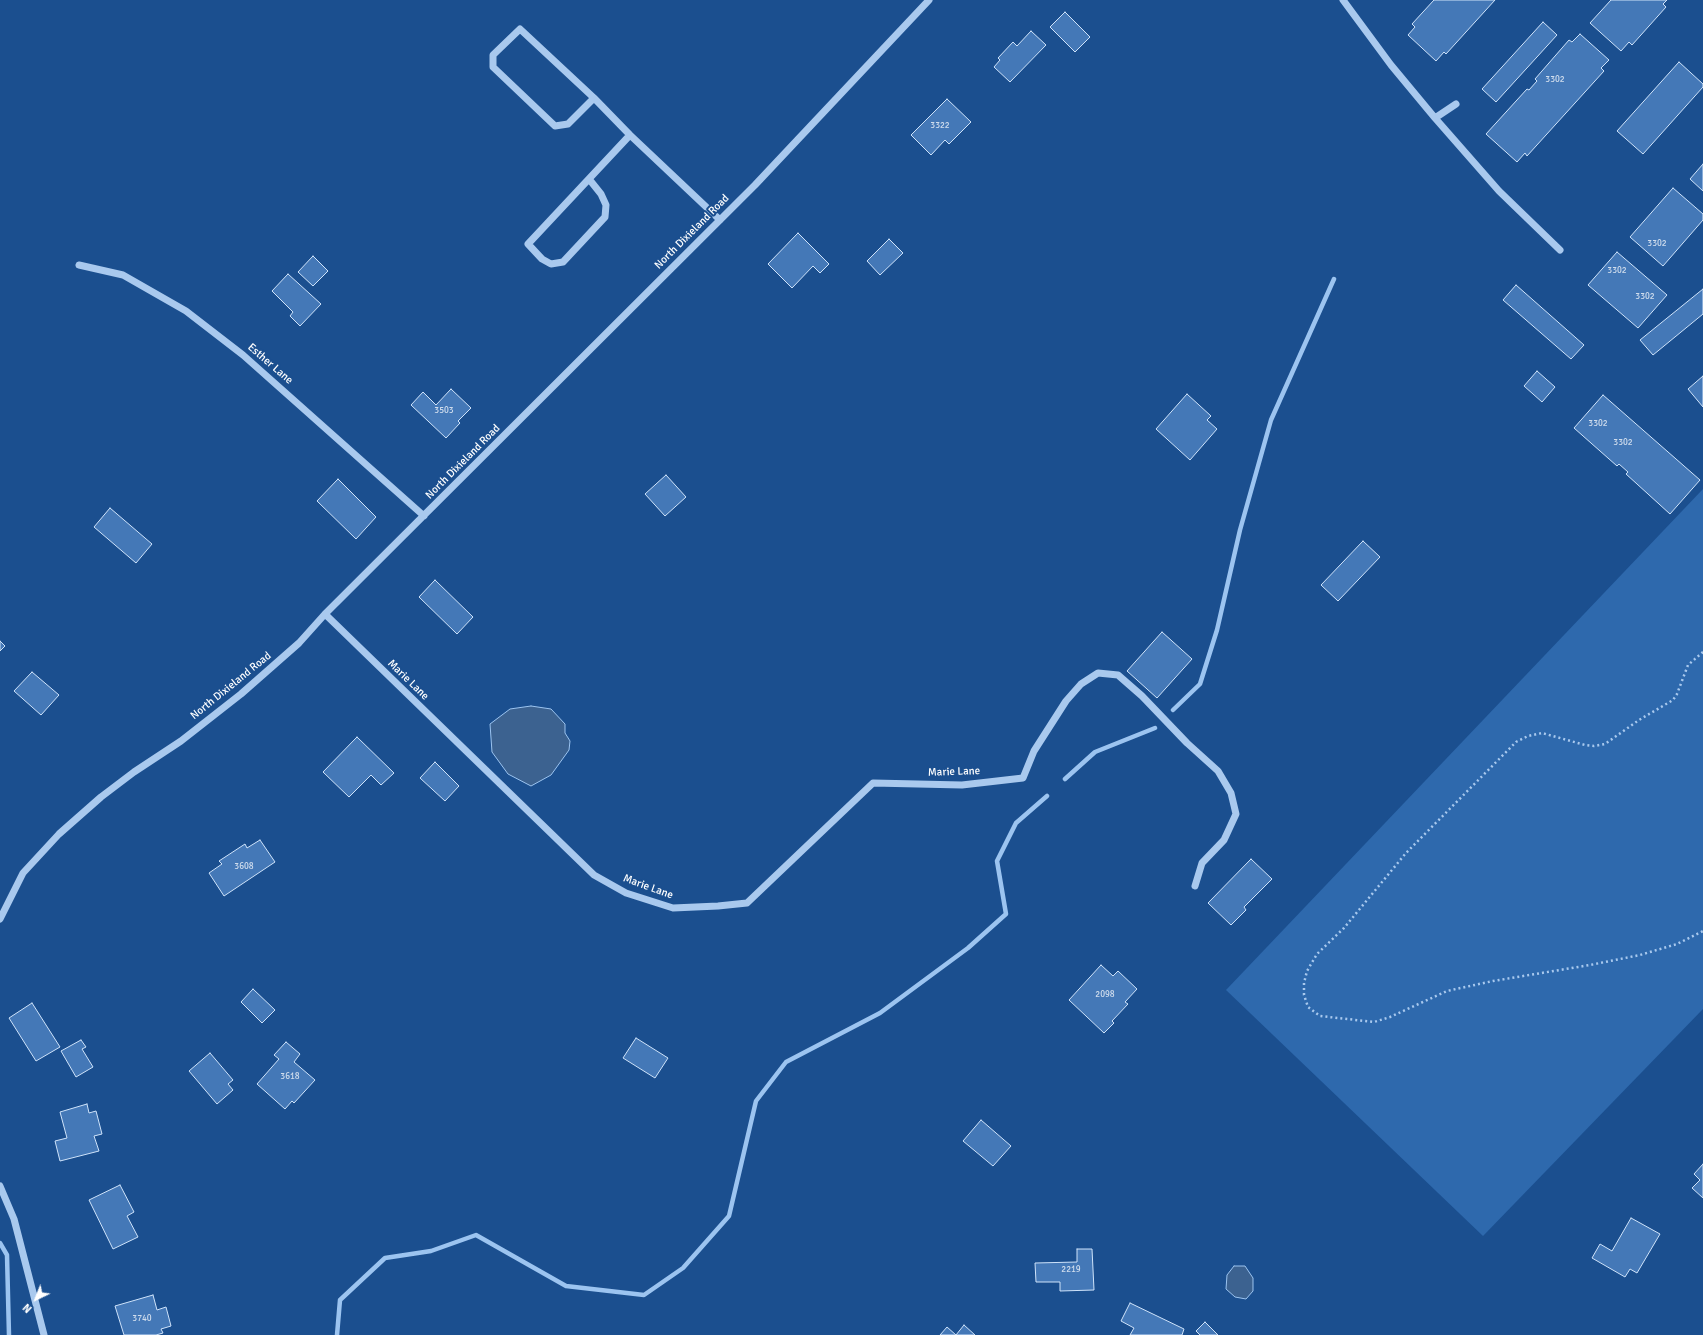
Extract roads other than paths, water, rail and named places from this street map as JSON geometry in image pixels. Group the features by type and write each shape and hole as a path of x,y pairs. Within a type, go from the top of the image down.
{"street":[{"name":"North Dixieland Road","path":"0,919 23,873 59,834 118,785 181,741 241,694 299,643 325,614 755,185 929,0"},
{"path":"1343,0 1391,65 1435,118 1499,191 1560,250"},
{"path":"594,98 568,124 555,126 493,67 493,56 520,29 594,98 630,135 720,220"},
{"path":"1435,118 1456,104"},
{"path":"590,180 602,194 606,205 605,217 563,262 551,264 542,259 528,244 590,180 630,135"},
{"name":"Esther Lane","path":"79,265 123,275 186,311 243,354 424,516"},
{"name":"Marie Lane","path":"325,614 594,875 626,893 673,908 718,906 747,902 873,783 962,785 1023,778 1034,751 1066,701 1081,684 1098,673 1118,675 1142,696 1187,743 1218,771 1231,793 1236,814 1224,840 1202,863 1195,886"},
{"path":"0,1186 14,1219 44,1335"}],"waterway":[{"path":"1173,710 1200,684 1217,630 1240,530 1271,420 1334,279"},
{"path":"1065,779 1095,752 1155,728"},
{"path":"337,1335 340,1300 385,1258 431,1251 476,1235 566,1286 644,1295 683,1268 729,1216 756,1101 786,1062 880,1013 968,948 1006,914 997,861 1016,823 1047,796"},
{"path":"0,1243 7,1255 9,1335"}]}
